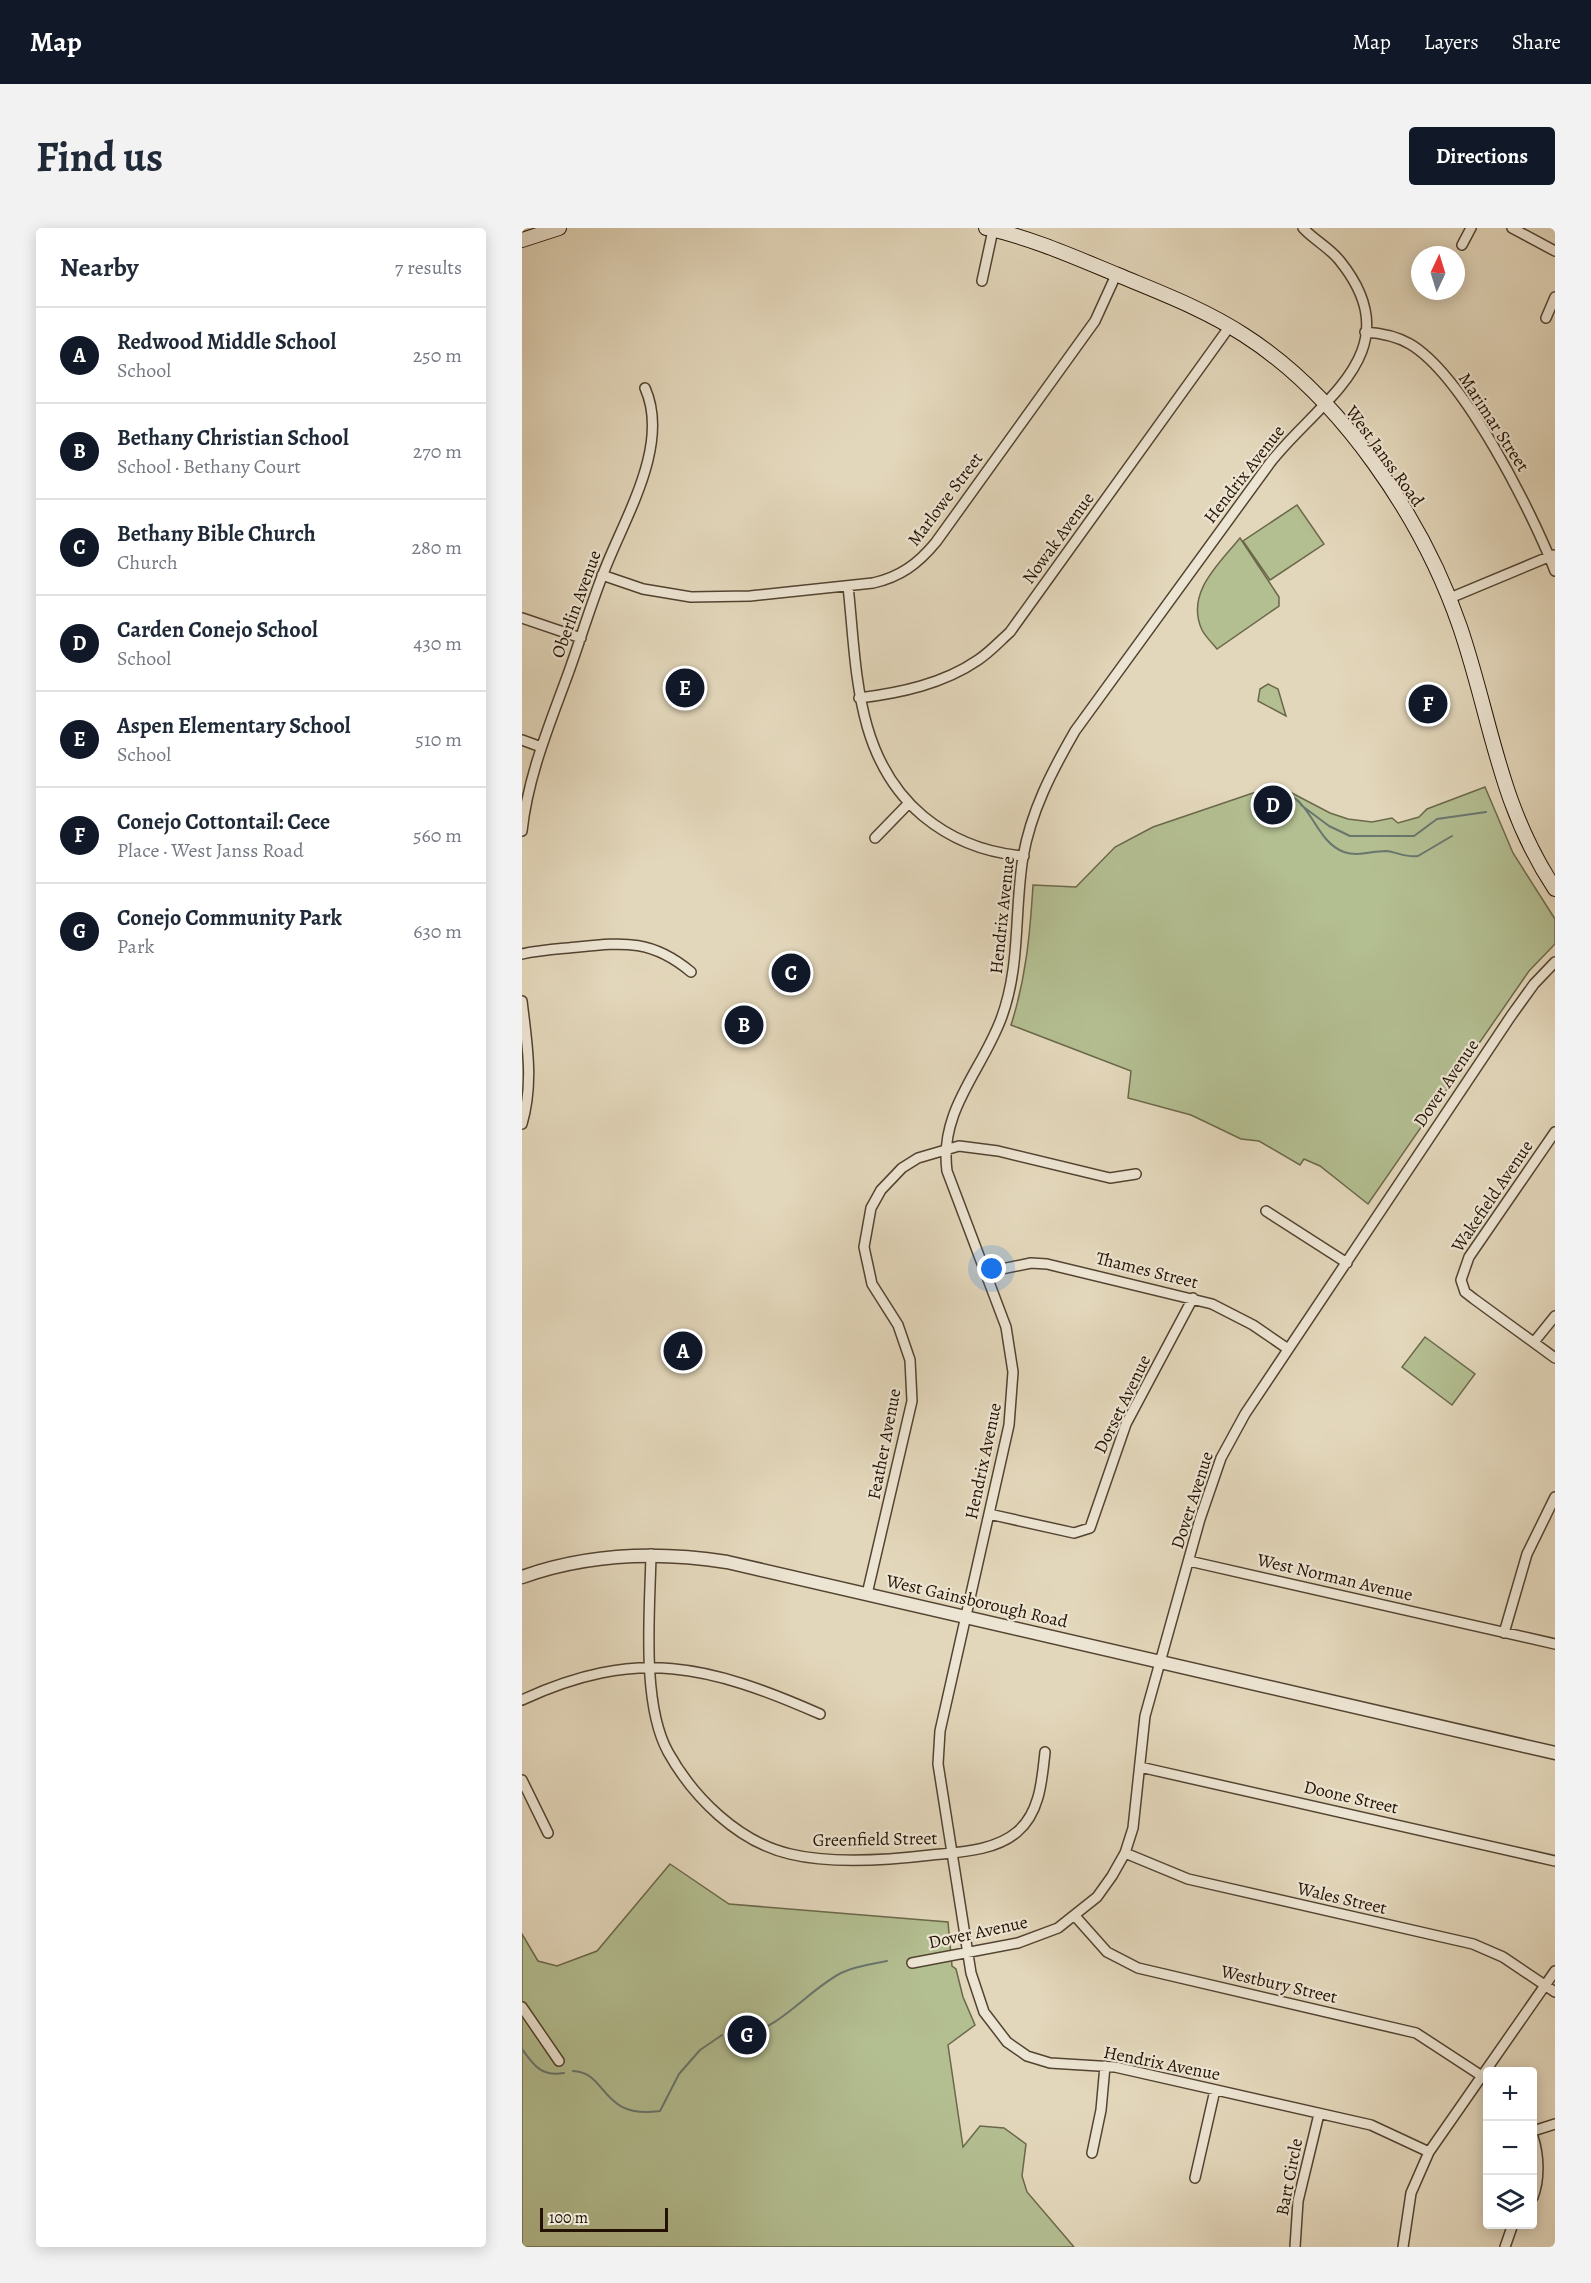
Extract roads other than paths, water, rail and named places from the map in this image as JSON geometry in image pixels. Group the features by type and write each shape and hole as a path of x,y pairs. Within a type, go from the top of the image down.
{"main road":[{"path":"522,240 559,228"},
{"name":"West Janss Road","path":"989,229 1039,243 1180,300 1230,326 1273,356 1326,406 1390,486 1450,598 1470,658 1509,802 1529,846 1555,889"}],"street":[{"name":"Hendrix Avenue","path":"1303,228 1340,261 1351,277 1363,305 1365,332 1356,368 1326,406 1275,456 1075,731 1048,780 1036,810 1024,856 1017,955 1009,993 993,1038 957,1104 944,1149 947,1171 1006,1327 1013,1372 1013,1404 937,1746 950,1853 968,1953 980,2003 993,2026 1007,2042 1028,2056 1050,2063 1105,2066 1383,2129 1429,2152"},
{"path":"1462,245 1471,228"},
{"path":"1512,228 1555,251"},
{"path":"982,281 989,229"},
{"name":"Marlowe Street","path":"602,575 643,589 691,597 750,596 848,586 890,579 924,557 1095,321 1116,275"},
{"path":"1546,318 1555,297"},
{"name":"Nowak Avenue","path":"859,698 892,694 934,682 979,660 1010,632 1230,326"},
{"name":"Marimar Street","path":"1365,332 1394,337 1409,344 1434,363 1499,456 1552,555 1555,571"},
{"name":"Oberlin Avenue","path":"522,831 528,788 541,747 602,575 642,480 647,462 653,426 652,404 645,388"},
{"path":"1450,598 1552,555"},
{"path":"848,586 859,698 877,757 891,782 909,803 939,828 975,847 1024,856"},
{"path":"522,618 581,638"},
{"path":"522,740 541,747"},
{"path":"875,838 909,803"},
{"path":"522,954 617,942 638,944 674,958 691,972"},
{"name":"Dover Avenue","path":"912,1963 1018,1943 1058,1928 1096,1897 1125,1853 1136,1813 1144,1726 1200,1519 1221,1458 1245,1414 1511,1016 1534,984 1555,962"},
{"path":"522,1001 529,1084 522,1124"},
{"name":"Wakefield Avenue","path":"1534,1342 1465,1292 1461,1280 1469,1257 1555,1132"},
{"name":"Feather Avenue","path":"867,1594 908,1425 913,1376 898,1325 872,1284 864,1247 871,1208 890,1178 918,1158 959,1146 998,1151 1110,1178 1136,1174"},
{"path":"1266,1211 1347,1263"},
{"name":"Thames Street","path":"987,1272 1031,1263 1047,1264 1193,1298 1230,1312 1288,1349"},
{"name":"Dorset Avenue","path":"989,1514 1074,1533 1090,1528 1126,1424 1193,1298"},
{"path":"1555,1316 1534,1342 1555,1358"},
{"path":"1504,1633 1527,1554 1555,1497"},
{"name":"West Gainsborough Road","path":"522,1577 580,1562 651,1554 727,1562 1555,1752"},
{"name":"Greenfield Street","path":"651,1554 653,1702 667,1751 702,1800 757,1841 781,1852 805,1857 908,1858 982,1849 1017,1833 1030,1818 1037,1802 1045,1752"},
{"name":"West Norman Avenue","path":"1189,1561 1555,1644"},
{"path":"522,1700 585,1675 612,1669 651,1666 695,1670 729,1677 820,1714"},
{"name":"Doone Street","path":"1140,1767 1555,1861"},
{"path":"522,1780 548,1833"},
{"name":"Wales Street","path":"1125,1853 1173,1874 1208,1884 1473,1944 1503,1957 1555,1992"},
{"name":"Westbury Street","path":"1075,1916 1107,1952 1138,1968 1416,2033 1483,2077"},
{"path":"1492,2067 1555,1971"},
{"path":"522,2007 559,2061"},
{"path":"1092,2153 1101,2110 1105,2066"},
{"path":"1403,2247 1411,2193 1429,2152 1483,2081"},
{"path":"1195,2178 1215,2090"},
{"name":"Bart Circle","path":"1295,2247 1298,2201 1319,2114"},
{"path":"1537,2130 1555,2124"},
{"path":"1505,2247 1511,2229"}],"waterway":[{"path":"1285,793 1302,805 1327,840 1344,852 1359,854 1386,851 1418,856 1452,836"},
{"path":"1301,805 1329,826 1350,836 1414,836 1437,819 1486,812"},
{"path":"743,2036 783,2016 841,1973 887,1961"},
{"path":"573,2071 584,2073 593,2079 615,2103 626,2109 640,2112 660,2111 679,2074 700,2050 722,2035"},
{"path":"522,2049 544,2072 564,2073"}],"place":[{"name":"Aspen Elementary School","path":"685,688"},
{"name":"Conejo Cottontail: Cece","path":"1428,704"},
{"name":"Carden Conejo School","path":"1273,805"},
{"name":"Bethany Bible Church","path":"791,973"},
{"name":"Bethany Christian School","path":"744,1025"},
{"name":"Redwood Middle School","path":"683,1351"},
{"name":"Conejo Community Park","path":"747,2035"}]}
